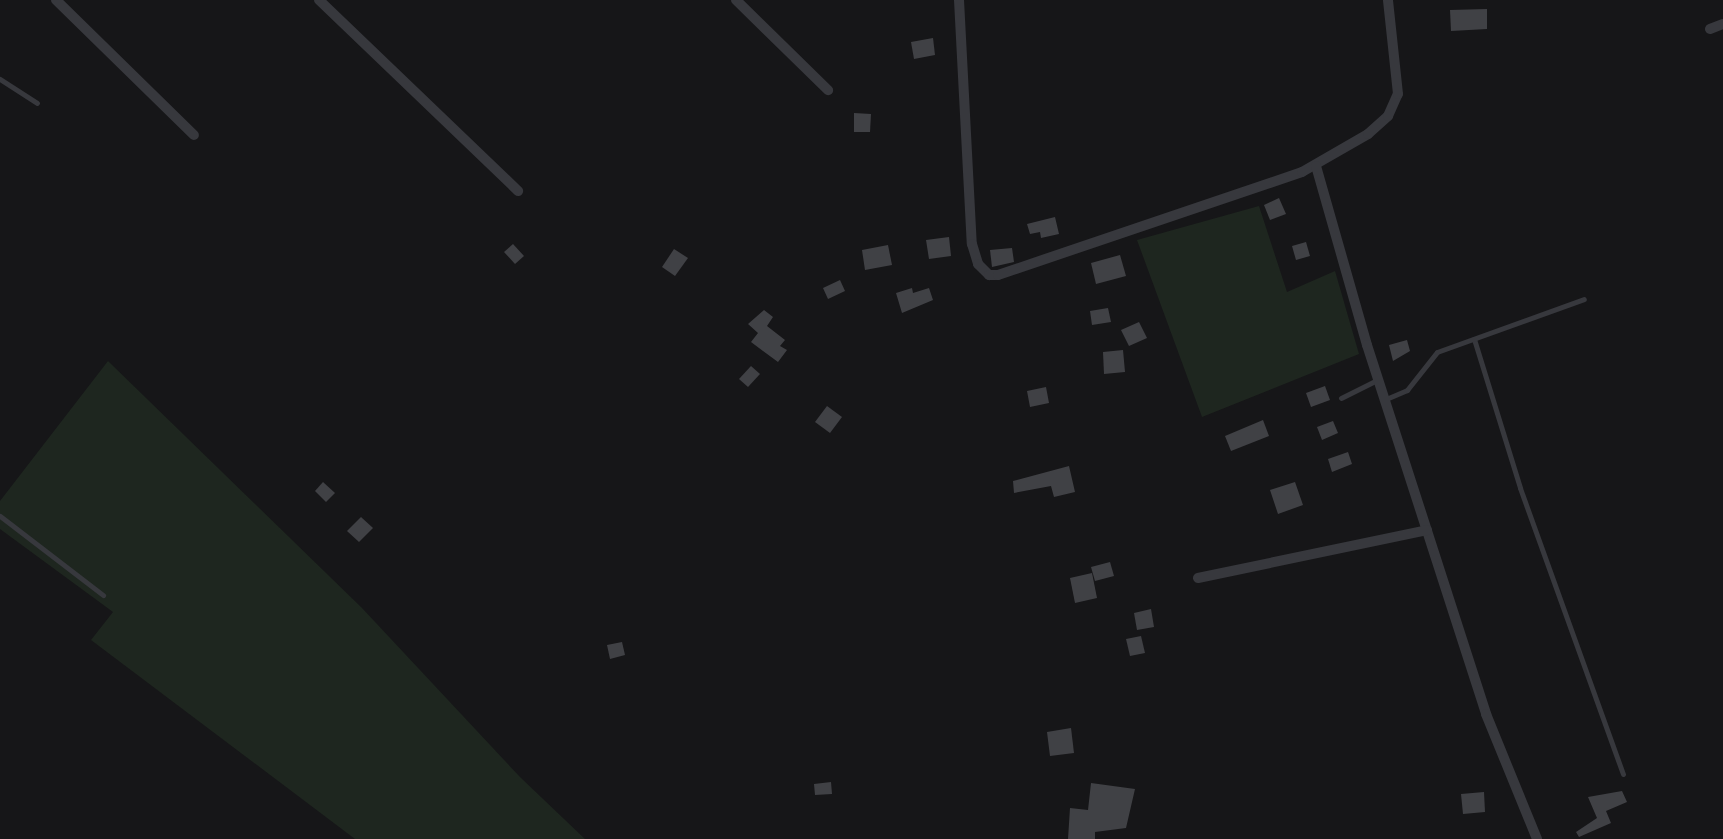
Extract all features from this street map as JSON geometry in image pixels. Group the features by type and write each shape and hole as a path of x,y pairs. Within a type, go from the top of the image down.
{"street":[{"path":"56,0 194,135"},
{"path":"319,0 518,191"},
{"path":"736,0 828,90"},
{"path":"959,0 972,244 978,264 989,275 1006,274 1114,239 1316,166 1368,134 1394,106 1398,81 1388,0"},
{"path":"1710,29 1723,24"},
{"path":"1316,166 1379,380 1486,714 1537,839"},
{"path":"1198,578 1426,530"}],"lane":[{"path":"0,79 37,103"},
{"path":"1386,399 1407,390 1430,357 1584,299"},
{"path":"1474,339 1520,488 1623,774"},
{"path":"1341,398 1379,380"},
{"path":"0,516 103,595"}],"shaded area":[{"path":"1259,206 1287,292 1335,271 1359,354 1202,417 1137,240"},
{"path":"108,361 362,608 520,777 585,839 355,839 91,640 113,612 0,529 0,501"}],"building":[{"path":"1487,9 1487,29 1451,31 1450,10"},
{"path":"933,38 935,55 914,59 911,42"},
{"path":"854,113 871,114 870,132 854,132"},
{"path":"1279,198 1286,214 1270,220 1264,205"},
{"path":"1055,217 1059,234 1041,238 1040,232 1030,234 1027,224"},
{"path":"949,237 951,256 929,259 926,240"},
{"path":"1306,242 1310,256 1296,260 1292,246"},
{"path":"513,244 524,256 515,264 504,252"},
{"path":"888,245 892,265 865,270 862,250"},
{"path":"1012,248 1014,262 992,267 990,250"},
{"path":"674,249 688,258 675,276 662,267"},
{"path":"1120,255 1126,276 1096,284 1091,263"},
{"path":"840,280 845,291 828,299 823,288"},
{"path":"912,288 913,293 929,288 933,300 902,313 896,293"},
{"path":"1108,308 1111,322 1092,325 1090,311"},
{"path":"764,310 773,317 767,326 785,340 780,346 787,350 778,362 751,342 758,333 748,324"},
{"path":"1139,322 1147,338 1129,346 1121,330"},
{"path":"1407,340 1410,351 1393,361 1389,345"},
{"path":"1123,350 1125,372 1104,374 1103,352"},
{"path":"751,366 760,374 748,387 739,379"},
{"path":"1325,386 1330,400 1311,407 1306,393"},
{"path":"1046,387 1049,403 1030,407 1027,391"},
{"path":"827,406 842,417 830,433 815,422"},
{"path":"1263,420 1269,436 1231,451 1225,436"},
{"path":"1333,421 1338,433 1322,440 1317,427"},
{"path":"1348,452 1352,464 1332,472 1328,459"},
{"path":"1069,466 1075,492 1054,497 1051,486 1014,493 1013,481"},
{"path":"323,482 335,493 326,502 315,491"},
{"path":"1295,482 1303,505 1278,514 1270,490"},
{"path":"361,517 373,528 359,542 347,531"},
{"path":"1110,562 1114,576 1095,581 1091,567"},
{"path":"1092,573 1097,598 1075,603 1070,578"},
{"path":"1151,609 1154,627 1137,630 1134,613"},
{"path":"1141,636 1145,653 1130,656 1126,639"},
{"path":"622,642 625,655 610,659 607,645"},
{"path":"1071,728 1074,753 1050,756 1047,732"},
{"path":"831,782 832,794 815,795 814,784"},
{"path":"1091,783 1135,789 1126,828 1095,832 1095,839 1068,839 1070,808 1088,810"},
{"path":"1622,791 1627,802 1606,811 1611,823 1579,837 1576,832 1597,818 1588,797"},
{"path":"1484,792 1485,812 1463,814 1461,794"}]}
